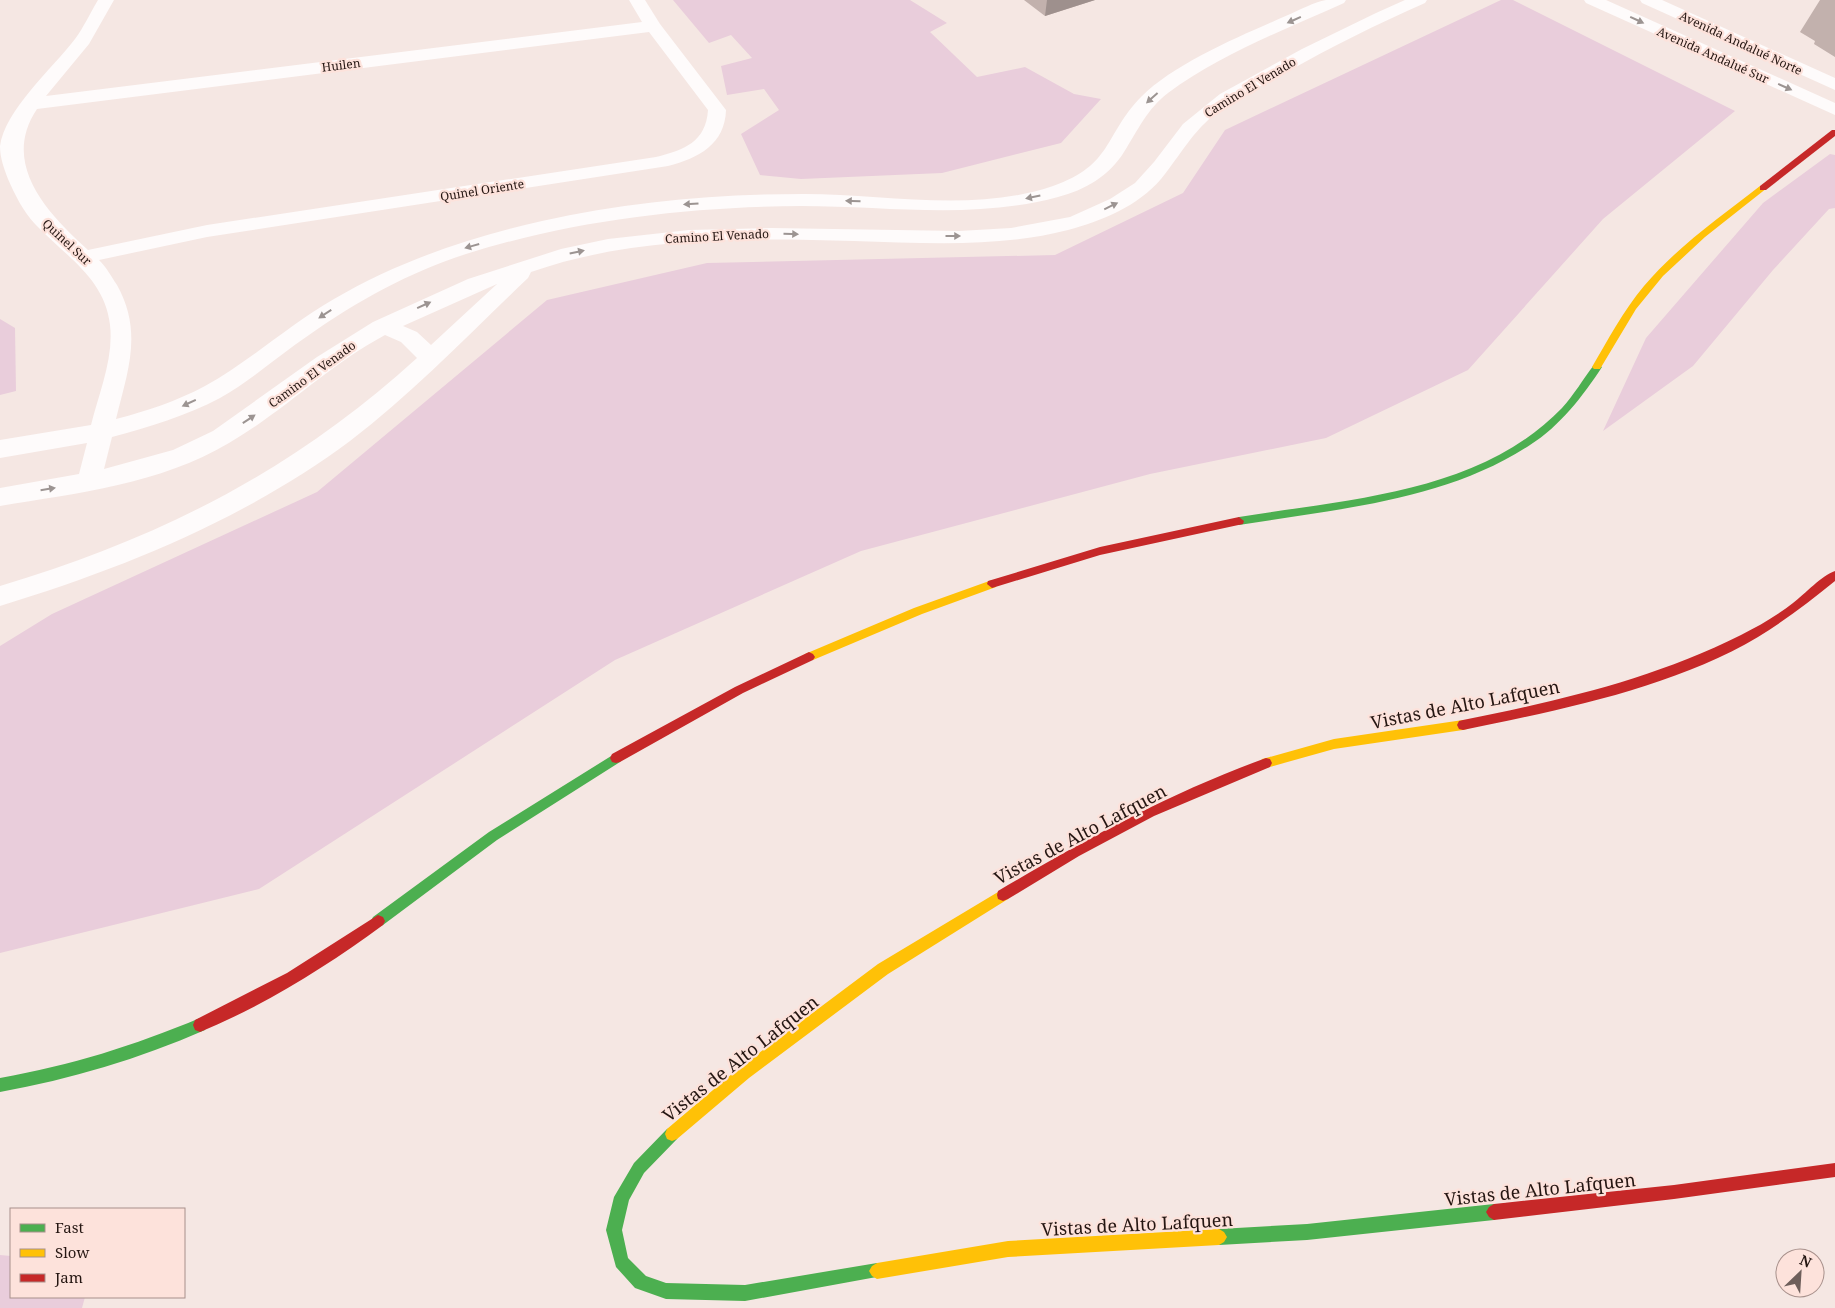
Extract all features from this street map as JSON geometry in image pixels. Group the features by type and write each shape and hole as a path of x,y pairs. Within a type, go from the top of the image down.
{"street":[{"name":"Quinel Sur","path":"89,482 121,351 121,325 116,302 108,286 85,257 42,219 26,197 14,174 9,146 13,130 29,104 83,40 96,21 106,0"},
{"name":"Quinel Oriente","path":"85,257 207,231 644,165 680,156 696,149 711,135 718,120 717,110 653,26 637,0"},
{"path":"0,449 102,430 178,408 212,392 335,307 392,276 457,250 518,233 590,216 674,205 801,200 969,203 1029,198 1054,192 1093,174 1107,162 1116,151 1130,122 1159,91 1231,50 1338,0"},
{"name":"Camino El Venado","path":"0,497 89,482 127,473 183,455 238,427 323,364 381,327 449,294 530,264 571,253 621,243 676,237 772,233 891,236 991,236 1018,234 1068,223 1095,214 1139,189 1152,177 1176,142 1195,121 1228,97 1348,33 1419,0"},
{"name":"Avenida Andalué Sur","path":"1592,0 1835,110"},
{"name":"Avenida Andalué Norte","path":"1648,0 1835,85"},
{"name":"Huilen","path":"29,104 653,26"},
{"path":"0,1085 62,1074 131,1052 197,1026 262,994 319,962 372,926 498,834 645,741 734,692 822,650 908,614 1040,569 1118,547 1212,526 1437,486 1499,461 1529,442 1564,410 1595,369 1625,316 1648,287 1678,256 1835,132"},
{"path":"0,596 121,554 226,507 305,460 374,408 530,264 518,233"},
{"path":"381,327 412,337 423,347 429,359"},
{"name":"Vistas de Alto Lafquen","path":"1835,576 1818,591 1745,641 1656,677 1580,700 1507,716 1441,729 1334,744 1275,759 1150,812 1075,852 954,923 883,970 744,1073 668,1137 639,1168 622,1197 614,1230 621,1262 641,1282 666,1291 745,1293 1008,1249 1308,1232 1674,1192 1835,1170"}],"shaded area":[{"path":"673,0 910,0 947,23 930,32 977,77 1025,67 1074,94 1101,99 1061,143 942,173 801,179 760,175 741,134 779,110 764,89 727,95 721,66 752,58 731,35 709,43"},
{"path":"1501,0 1513,0 1735,111 1603,219 1468,370 1326,438 1150,474 861,551 615,660 259,889 0,953 0,646 52,614 317,492 547,300 707,263 1055,255 1183,193 1225,130"},
{"path":"1830,154 1835,155 1835,208 1829,209 1773,270 1693,366 1603,431 1646,338 1763,203"},
{"path":"0,319 15,328 16,391 0,395"},
{"path":"0,1255 10,1256 10,1298 85,1298 82,1308 0,1308"}],"traffic: fast":[{"path":"1239,521 1390,496 1439,483 1485,466 1528,442 1565,410 1597,367"},
{"path":"378,921 493,836 616,758"},
{"path":"0,1085 102,1062 176,1036 200,1025"},
{"path":"672,1134 639,1168 622,1197 614,1230 621,1262 641,1282 666,1291 745,1293 877,1271"},
{"path":"1219,1237 1307,1232 1494,1212"}],"traffic: slow":[{"path":"1597,367 1620,326 1647,288 1673,260 1763,188"},
{"path":"809,657 918,611 992,584"},
{"path":"1266,763 1334,744 1463,725"},
{"path":"672,1134 744,1073 883,969 1003,895"},
{"path":"877,1271 1008,1249 1219,1237"}],"traffic: jam":[{"path":"1763,188 1835,132"},
{"path":"992,584 1100,551 1239,521"},
{"path":"1463,725 1562,704 1611,691 1660,676 1708,657 1753,634 1796,607 1835,575"},
{"path":"616,758 739,690 809,657"},
{"path":"1003,895 1075,852 1150,812 1266,763"},
{"path":"200,1025 292,978 378,921"},
{"path":"1494,1212 1674,1192 1835,1170"}]}
